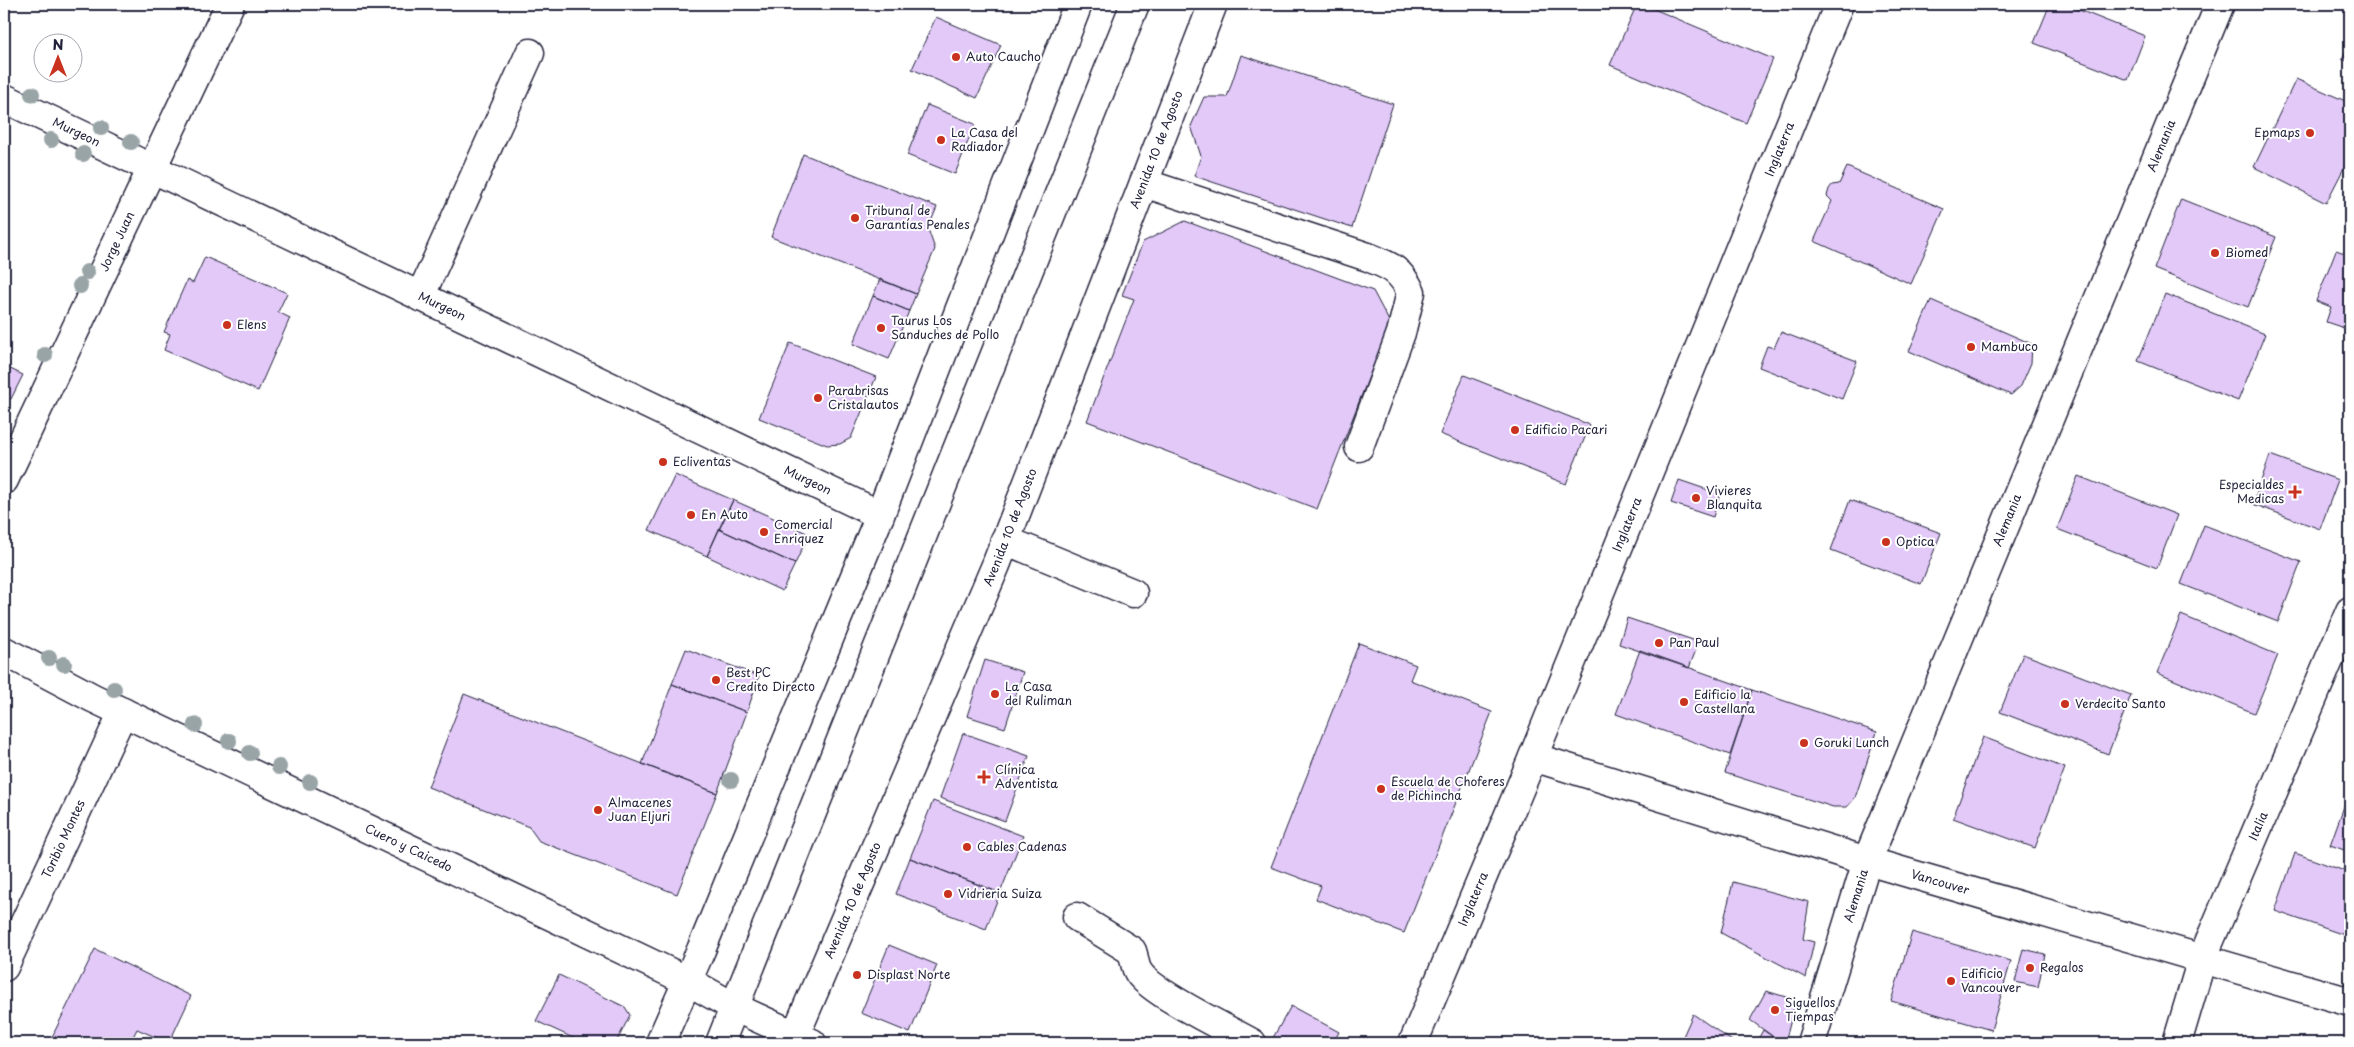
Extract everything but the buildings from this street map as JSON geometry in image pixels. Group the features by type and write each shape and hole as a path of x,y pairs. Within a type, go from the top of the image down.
{"street":[{"name":"Jorge Juan","path":"4,480 153,170 230,4"},
{"path":"660,1043 688,981 880,515 1078,4"},
{"path":"720,1043 1135,4"},
{"name":"Avenida 10 de Agosto","path":"800,1040 1005,540 1213,4"},
{"name":"Inglaterra","path":"1413,1043 1533,756 1839,4"},
{"name":"Alemania","path":"1810,1043 1867,861 2220,4"},
{"path":"420,297 530,52"},
{"name":"Murgeon","path":"4,98 880,515"},
{"path":"1144,183 1368,257 1389,265 1404,277 1412,292 1401,333 1359,447"},
{"path":"1005,540 1134,593"},
{"name":"Italia","path":"2177,1043 2202,959 2350,611"},
{"name":"Cuero y Caicedo","path":"4,651 123,712 688,981 734,1007 800,1040"},
{"name":"Toribio Montes","path":"4,967 123,712"},
{"name":"Vancouver","path":"1533,756 1867,861 2350,1002"},
{"path":"1077,917 1132,951 1139,975 1154,988 1252,1043"}],"place":[{"name":"Auto Caucho","path":"956,57"},
{"name":"Epmaps","path":"2310,133"},
{"name":"La Casa del Radiador","path":"941,140"},
{"name":"Tribunal de Garantías Penales","path":"855,218"},
{"name":"Biomed","path":"2215,253"},
{"name":"Elens","path":"227,325"},
{"name":"Taurus Los Sanduches de Pollo","path":"881,328"},
{"name":"Mambuco","path":"1971,347"},
{"name":"Parabrisas Cristalautos","path":"818,398"},
{"name":"Edificio Pacari","path":"1515,430"},
{"name":"Ecliventas","path":"663,462"},
{"name":"Especialdes Medicas","path":"2295,492"},
{"name":"Vivieres Blanquita","path":"1696,498"},
{"name":"En Auto","path":"691,515"},
{"name":"Comercial Enriquez","path":"764,532"},
{"name":"Optica","path":"1886,542"},
{"name":"Pan Paul","path":"1659,643"},
{"name":"Best PC Credito Directo","path":"716,680"},
{"name":"La Casa del Ruliman","path":"995,694"},
{"name":"Edificio la Castellana","path":"1684,702"},
{"name":"Verdecito Santo","path":"2065,704"},
{"name":"Goruki Lunch","path":"1804,743"},
{"name":"Clínica Adventista","path":"984,777"},
{"name":"Escuela de Choferes de Pichincha","path":"1381,789"},
{"name":"Almacenes Juan Eljuri","path":"598,810"},
{"name":"Cables Cadenas","path":"967,847"},
{"name":"Vidrieria Suiza","path":"948,894"},
{"name":"Regalos","path":"2030,968"},
{"name":"Displast Norte","path":"857,975"},
{"name":"Edificio Vancouver","path":"1951,981"},
{"name":"Siguellos Tiempas","path":"1775,1010"}]}
